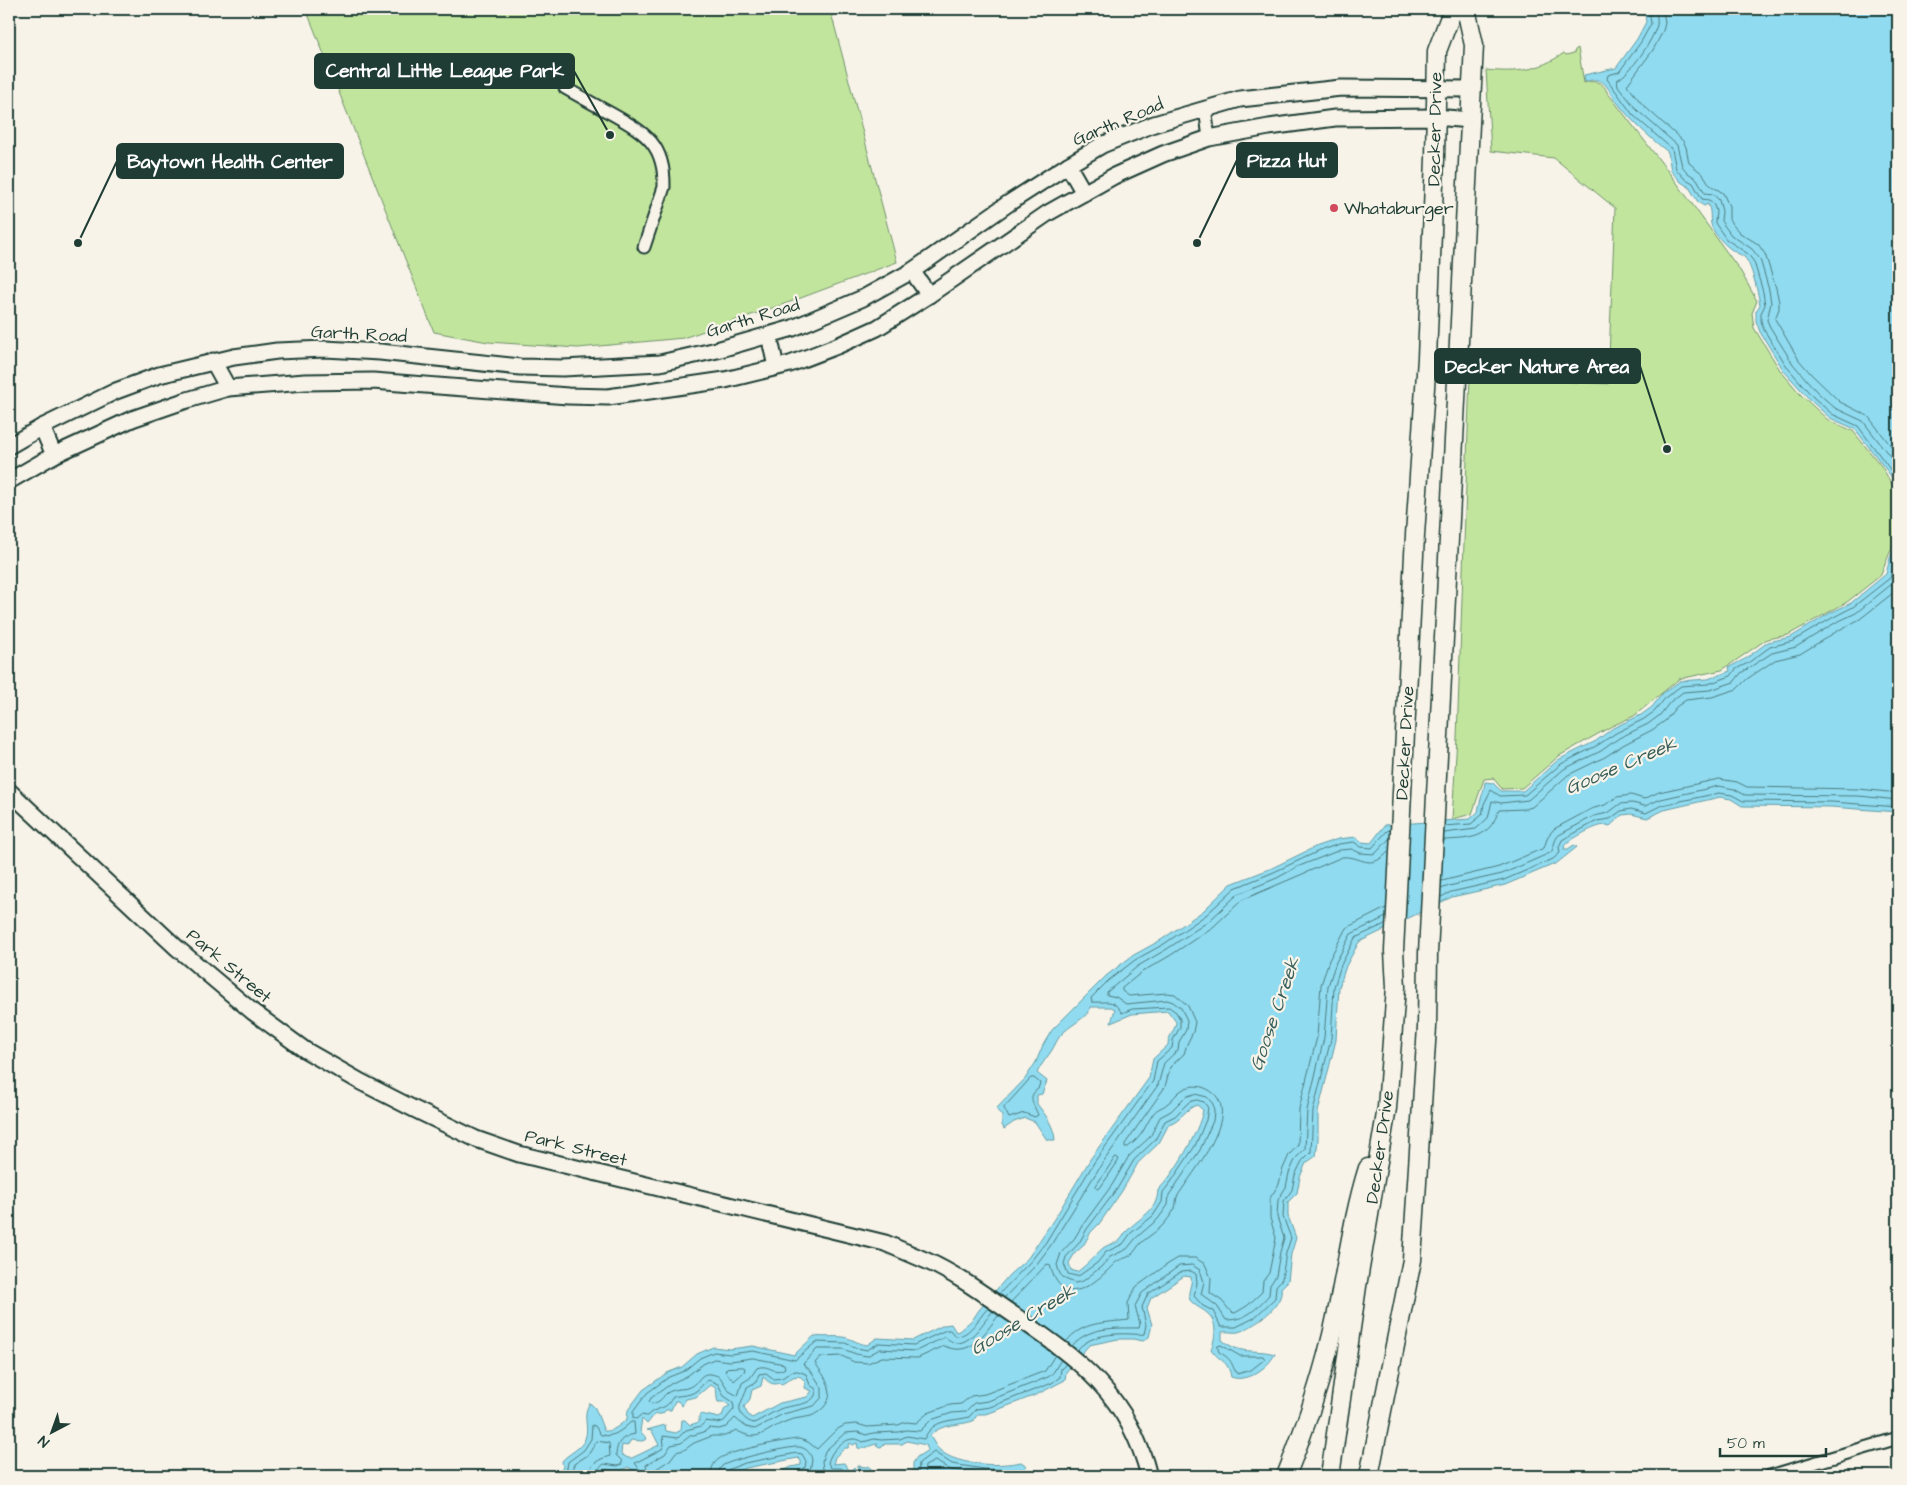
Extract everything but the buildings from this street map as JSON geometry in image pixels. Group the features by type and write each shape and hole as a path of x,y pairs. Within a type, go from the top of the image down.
{"main road":[{"name":"Decker Drive","path":"1330,1476 1357,1286 1387,1108 1396,987 1394,951 1415,535 1427,348 1436,51 1453,9"},
{"name":"Decker Drive","path":"1370,1476 1412,1260 1427,1028 1428,953 1435,806 1474,45 1466,9"},
{"name":"Garth Road","path":"9,446 42,427 116,391 159,376 213,361 277,351 325,349 390,352 520,367 564,368 660,363 794,328 863,298 912,271 1009,203 1068,165 1102,145 1146,127 1240,99 1341,88 1472,89"},
{"path":"9,481 54,455 132,419 228,388 305,382 373,381 608,397 725,380 776,367 837,346 869,332 929,295 1048,213 1114,176 1163,154 1208,138 1335,118 1435,117 1470,120"},
{"path":"1068,165 1084,193"},
{"path":"912,271 929,295"},
{"path":"769,335 776,367"},
{"path":"213,361 228,388"},
{"path":"560,395 564,368"},
{"path":"42,427 54,455"},
{"name":"Park Street","path":"9,791 176,948 253,1012 305,1050 361,1082 476,1139 519,1154 885,1243 928,1262 963,1281 1064,1350 1110,1394 1136,1440 1149,1476"},
{"path":"1286,1476 1302,1438 1331,1342 1359,1197 1387,1108"}],"street":[{"path":"565,88 639,129 649,138 658,151 664,187 644,247"},
{"path":"1205,108 1208,138"},
{"path":"1770,1476 1898,1438"}],"green space":[{"path":"306,9 830,9 897,262 790,302 683,338 578,348 488,342 434,332"},
{"path":"1578,48 1584,83 1595,82 1605,88 1741,272 1757,301 1752,313 1754,328 1780,370 1801,395 1828,420 1853,431 1882,467 1894,488 1898,506 1898,519 1894,543 1880,576 1847,602 1788,635 1767,639 1722,670 1679,679 1634,716 1612,726 1559,756 1522,788 1502,789 1493,778 1484,779 1472,814 1452,819 1457,738 1470,376 1608,384 1615,208 1554,158 1491,151 1486,70 1517,71 1536,67 1564,53 1566,55 1574,53"}],"water":[{"path":"1644,9 1898,9 1898,491 1891,476 1855,429 1830,418 1810,400 1784,371 1760,332 1756,321 1756,311 1760,305 1750,266 1744,257 1729,248 1715,233 1711,225 1708,204 1704,206 1698,202 1689,187 1681,182 1671,171 1668,152 1628,116 1603,82 1590,80 1585,82 1584,75 1616,68 1637,39 1646,22"},
{"name":"Goose Creek","path":"1898,540 1898,812 1831,807 1742,806 1731,799 1720,797 1664,810 1647,818 1631,814 1622,815 1610,826 1594,828 1565,844 1564,849 1574,845 1577,847 1557,863 1505,885 1452,897 1359,942 1346,966 1339,987 1336,1040 1318,1112 1316,1156 1306,1163 1300,1177 1297,1193 1288,1202 1288,1216 1296,1238 1291,1254 1288,1281 1281,1288 1281,1295 1278,1301 1267,1315 1244,1330 1222,1332 1222,1340 1236,1348 1275,1354 1262,1369 1243,1378 1231,1377 1228,1367 1211,1349 1215,1332 1214,1322 1207,1313 1190,1300 1191,1277 1184,1276 1151,1298 1147,1308 1152,1325 1149,1337 1143,1341 1118,1339 1089,1345 1066,1372 1065,1380 1038,1394 992,1412 978,1414 973,1421 939,1429 930,1436 943,1453 952,1458 988,1464 1021,1462 1027,1466 1017,1476 913,1476 913,1463 917,1457 928,1450 926,1445 907,1441 902,1444 884,1444 881,1447 875,1444 866,1448 858,1448 857,1443 853,1445 850,1443 848,1448 845,1448 835,1457 833,1464 844,1463 850,1471 854,1467 856,1470 858,1466 869,1466 872,1471 871,1476 779,1476 779,1473 791,1467 801,1465 801,1461 798,1458 746,1468 724,1476 637,1476 635,1471 628,1467 618,1472 606,1469 596,1476 547,1476 558,1474 563,1467 562,1461 578,1448 585,1439 587,1430 586,1412 590,1403 595,1408 604,1431 613,1429 627,1419 628,1410 643,1390 667,1373 682,1367 697,1354 713,1347 730,1349 753,1346 794,1355 814,1336 843,1337 867,1345 877,1338 913,1340 944,1325 951,1324 956,1332 959,1331 973,1319 1009,1275 1028,1258 1091,1158 1149,1078 1153,1059 1168,1045 1176,1022 1168,1011 1132,1014 1111,1023 1115,1009 1111,1007 1091,1007 1086,1015 1060,1036 1037,1073 1047,1081 1042,1094 1037,1095 1037,1104 1051,1125 1055,1140 1047,1140 1035,1122 1025,1118 1014,1122 1004,1129 1002,1116 996,1109 1025,1079 1052,1030 1106,976 1132,956 1161,940 1203,911 1231,884 1272,868 1317,846 1338,839 1356,837 1362,842 1371,843 1385,825 1470,819 1478,812 1485,782 1493,783 1501,791 1523,791 1558,760 1596,741 1613,728 1641,715 1652,707 1662,694 1680,681 1708,679 1730,671 1729,667 1745,659 1768,642 1791,637 1830,613 1851,603 1886,574 1890,558","holes":["1197,1105 1203,1110 1197,1130 1178,1164 1158,1190 1155,1204 1120,1240 1103,1248 1077,1272 1071,1270 1069,1263 1075,1253 1083,1246 1091,1232 1099,1224 1122,1191 1138,1163 1159,1143 1169,1124","798,1376 802,1378 805,1382 805,1388 812,1391 807,1397 780,1403 752,1418 748,1415 744,1407 750,1399 752,1390 761,1386 763,1377 776,1384 782,1384","710,1385 716,1390 718,1402 725,1402 730,1406 725,1408 722,1416 719,1418 701,1414 699,1422 690,1425 685,1420 682,1420 681,1430 676,1433 666,1431 665,1425 647,1430 652,1431 659,1445 632,1458 621,1454 622,1445 627,1446 631,1440 642,1441 647,1439 640,1431 642,1419 647,1424 655,1414 662,1414 666,1410 671,1410 675,1401 678,1401 682,1406 686,1399 696,1397"]}],"place":[{"name":"Central Little League Park","path":"610,135"},
{"name":"Whataburger","path":"1334,208"},
{"name":"Baytown Health Center","path":"78,243"},
{"name":"Pizza Hut","path":"1197,243"},
{"name":"Decker Nature Area","path":"1667,449"}]}
